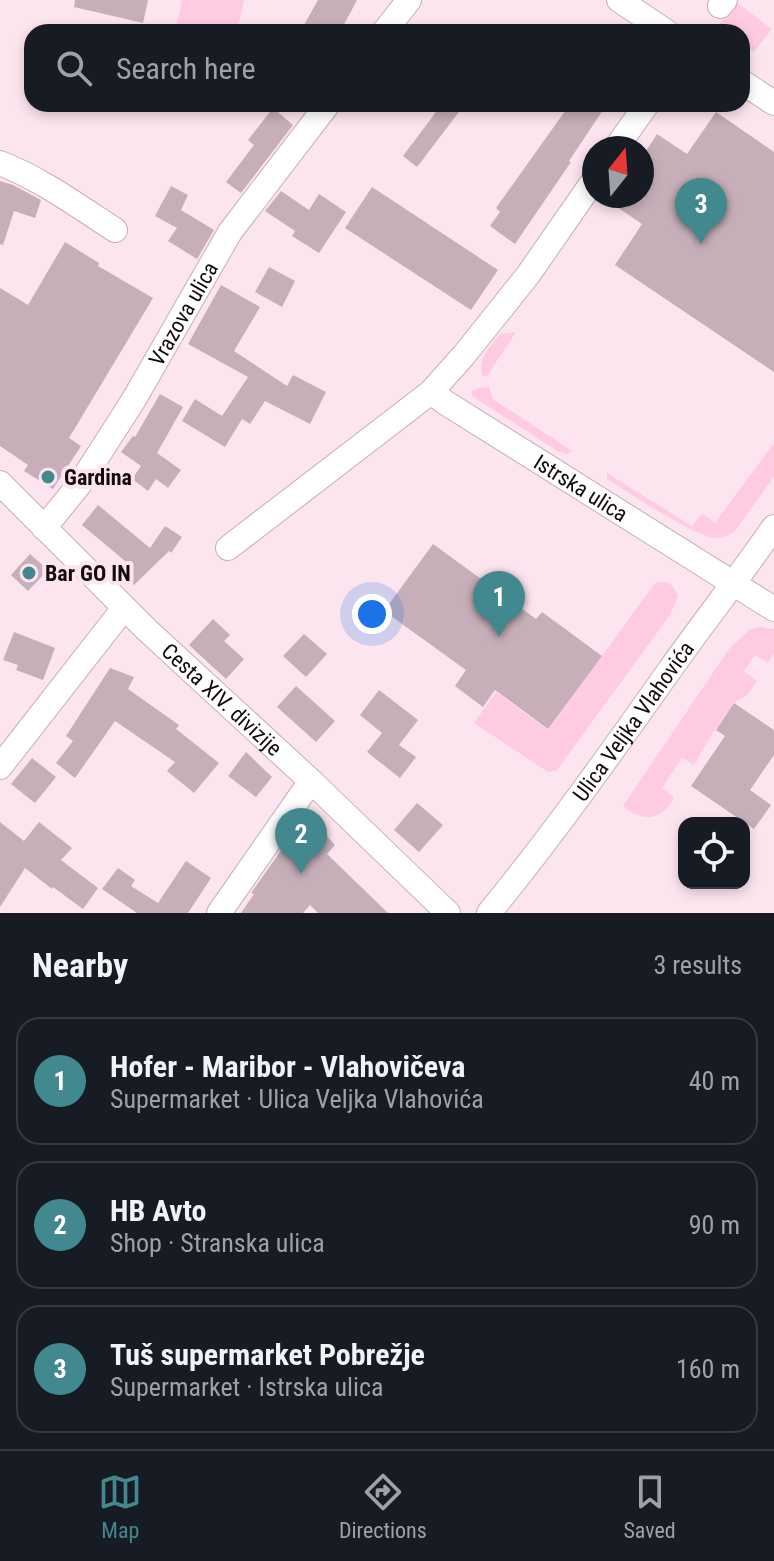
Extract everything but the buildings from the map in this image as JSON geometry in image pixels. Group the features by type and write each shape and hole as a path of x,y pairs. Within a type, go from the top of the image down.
{"street":[{"path":"390,24 409,0"},
{"path":"619,0 655,24"},
{"path":"750,87 774,103"},
{"name":"Vrazova ulica","path":"44,528 79,485 133,401 230,232 322,112"},
{"path":"624,136 641,112"},
{"path":"0,163 54,190 115,230"},
{"path":"228,548 431,392 528,275 582,197"},
{"name":"Istrska ulica","path":"431,392 774,609"},
{"name":"Cesta XIV. divizije","path":"0,483 124,608 448,913"},
{"name":"Ulica Veljka Vlahovića","path":"489,913 641,712 774,527"},
{"path":"0,767 124,608"},
{"path":"219,913 311,781"}],"shaded area":[{"path":"182,0 244,0 239,24 177,24"},
{"path":"736,2 772,29 754,52 750,49 750,24 719,24"},
{"path":"516,332 487,376 483,377 481,365 488,349 500,334"},
{"path":"489,387 493,399 572,451 568,454 559,452 472,396 472,391"},
{"path":"774,443 774,477 734,532 721,537 693,531 607,479 607,473 692,526 702,513 715,523"},
{"path":"666,582 673,586 678,596 670,615 557,770 548,772 474,723 496,692 548,730 655,583"},
{"path":"750,629 774,629 774,654 768,663 755,655 744,671 757,681 747,695 734,703 694,765 682,758 662,788 674,797 669,805 652,817 637,815 623,806 729,649"}],"place":[{"name":"Tuš supermarket Pobrežje","path":"701,244"},
{"name":"Gardina","path":"48,477"},
{"name":"Bar GO IN","path":"29,573"},
{"name":"Hofer - Maribor - Vlahovičeva","path":"499,637"},
{"name":"HB Avto","path":"301,874"}]}
